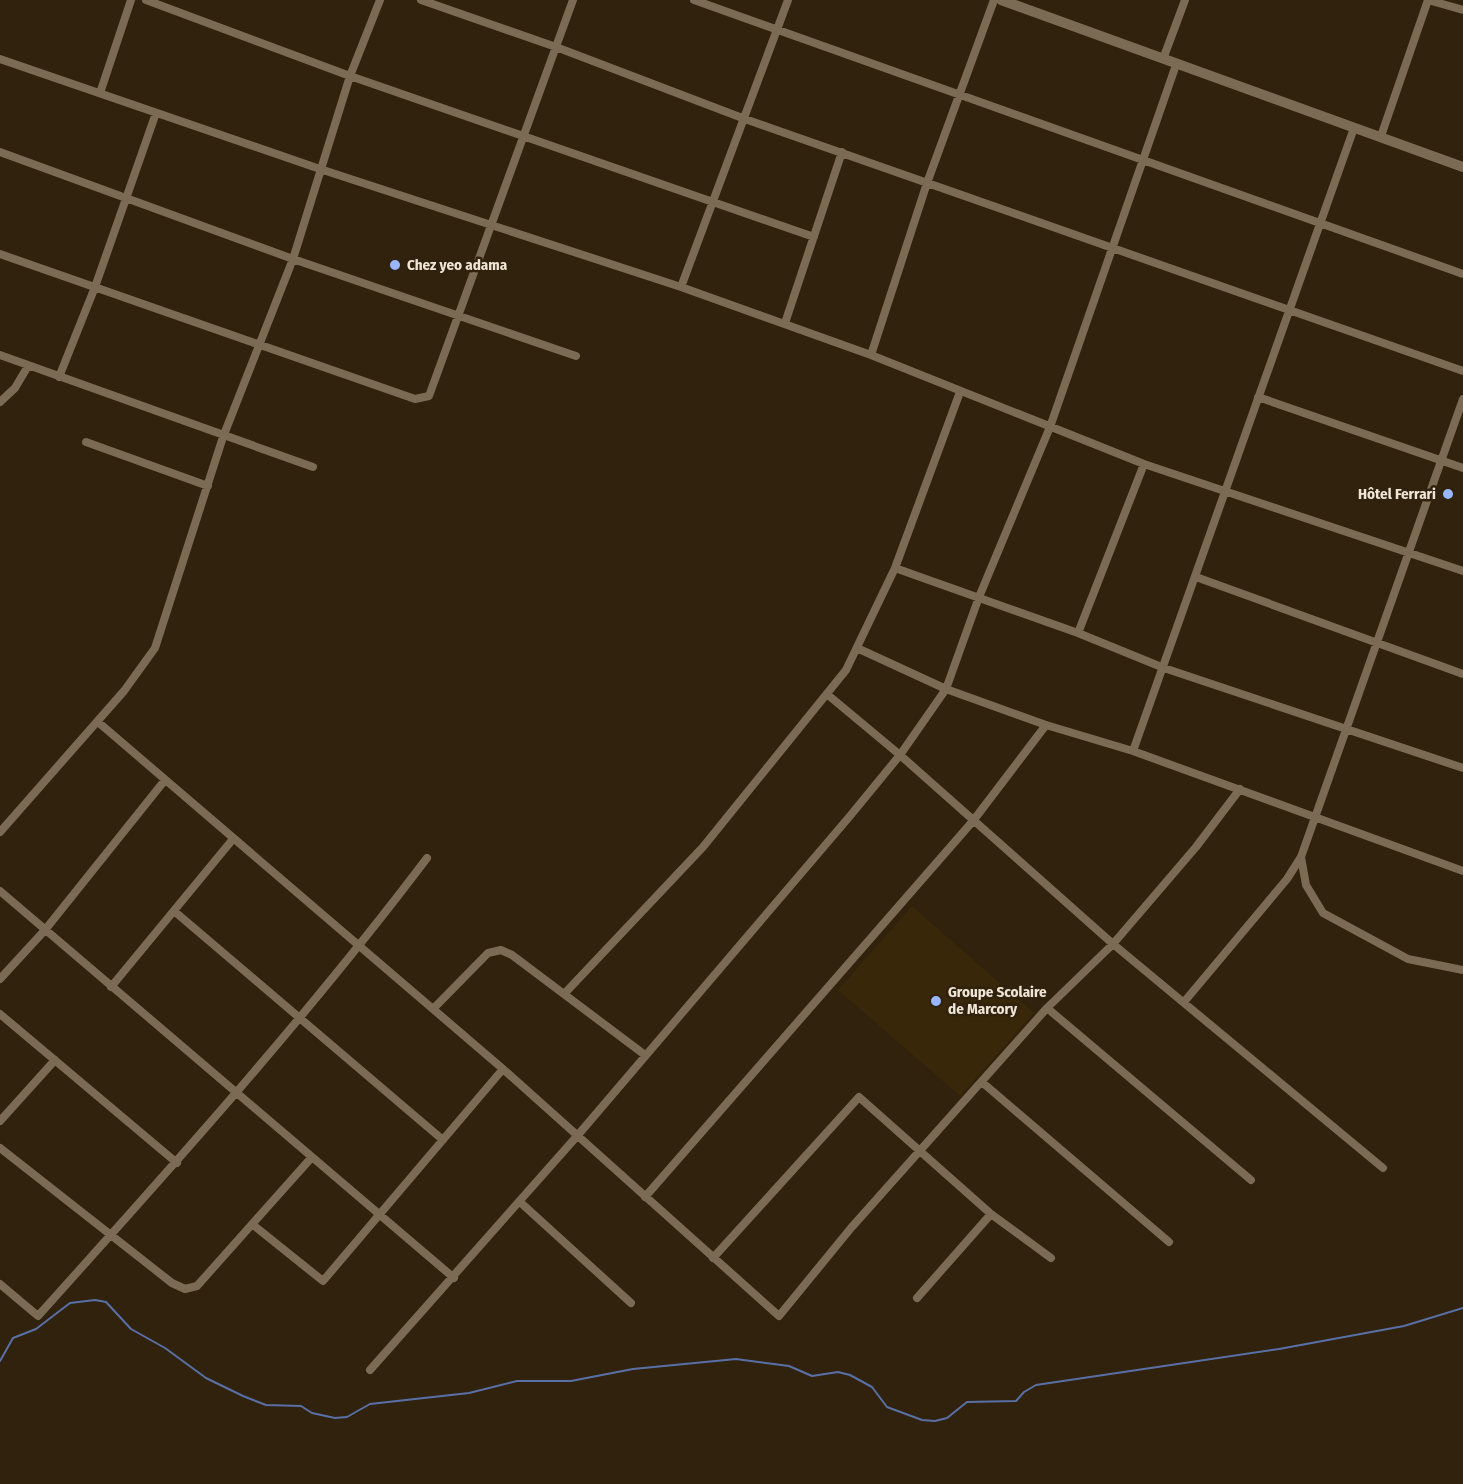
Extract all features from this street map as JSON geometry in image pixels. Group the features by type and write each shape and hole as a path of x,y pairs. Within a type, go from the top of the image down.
{"street":[{"path":"100,93 131,0"},
{"path":"146,0 350,75 814,237"},
{"path":"0,832 98,722 155,648 224,438 293,259 350,75 380,0"},
{"path":"421,0 556,47 745,119 1463,371"},
{"path":"0,254 415,399 423,399 429,396 573,0"},
{"path":"694,0 1463,274"},
{"path":"681,287 788,0"},
{"path":"871,355 927,183 993,0"},
{"path":"1001,0 1176,65 1462,166"},
{"path":"1163,59 1185,0"},
{"path":"1381,136 1428,0 1463,10"},
{"path":"0,59 320,169 785,323 1144,464 1463,571"},
{"path":"370,1370 578,1136 900,755 946,689 980,597 1050,427 1145,161 1176,65"},
{"path":"59,377 94,287 156,113"},
{"path":"1133,751 1354,128"},
{"path":"0,152 126,196 293,259 576,356"},
{"path":"785,323 842,152"},
{"path":"0,355 224,438 313,468"},
{"path":"0,402 15,388 28,366"},
{"path":"565,993 703,847 828,695 857,648 895,568 960,392"},
{"path":"1258,397 1463,468"},
{"path":"1184,1002 1287,879 1301,857 1463,399"},
{"path":"86,442 208,486"},
{"path":"1078,633 1144,464"},
{"path":"895,568 1078,633 1164,668 1463,768"},
{"path":"1196,577 1463,674"},
{"path":"857,648 946,689 1046,725 1133,751 1463,871"},
{"path":"828,695 900,755 1113,944 1383,1168"},
{"path":"98,722 359,948 503,1069 779,1316 851,1228 983,1083 1047,1008 1113,944 1196,847 1240,789"},
{"path":"645,1197 973,821 1046,725"},
{"path":"0,979 45,930 165,780"},
{"path":"111,987 233,839"},
{"path":"1301,857 1306,885 1323,912 1408,959 1463,970"},
{"path":"0,1284 38,1316 177,1163 300,1019 359,948 427,858"},
{"path":"0,891 454,1278"},
{"path":"174,911 443,1140"},
{"path":"433,1009 488,953 501,950 512,955 565,993 645,1055"},
{"path":"1047,1008 1251,1180"},
{"path":"0,1014 177,1163"},
{"path":"0,1121 55,1060"},
{"path":"252,1224 323,1281 503,1069"},
{"path":"983,1083 1169,1242"},
{"path":"713,1258 859,1098 992,1214 1051,1258"},
{"path":"0,1148 110,1236 172,1283 185,1289 197,1286 312,1157"},
{"path":"520,1202 631,1303"},
{"path":"917,1298 992,1214"}],"shaded area":[{"name":"Groupe Scolaire de Marcory","path":"912,906 1034,1013 960,1096 838,990"}],"waterway":[{"path":"0,1361 13,1338 36,1329 70,1303 95,1300 106,1302 131,1329 165,1348 206,1378 266,1405 301,1406 312,1413 335,1418 347,1417 370,1404 469,1393 517,1381 571,1381 633,1369 736,1359 789,1366 812,1376 838,1372 850,1375 872,1387 887,1407 922,1420 935,1421 947,1418 967,1402 1016,1401 1024,1392 1036,1385 1279,1349 1404,1326 1463,1308"}],"place":[{"name":"Chez yeo adama","path":"395,265"},
{"name":"Hôtel Ferrari","path":"1448,494"},
{"name":"Groupe Scolaire de Marcory","path":"936,1001"}]}
